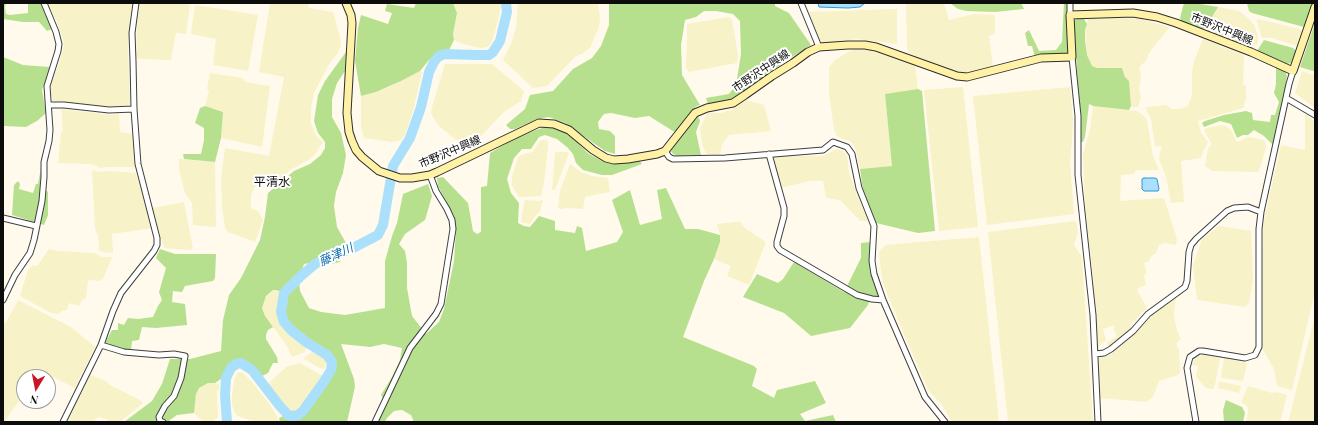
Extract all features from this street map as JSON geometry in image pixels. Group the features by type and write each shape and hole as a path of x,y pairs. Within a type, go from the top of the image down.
{"main road":[{"name":"市野沢中興線","path":"346,3 351,15 352,23 347,104 349,132 356,150 368,163 379,171 404,178 430,175 539,123 554,124 569,130 593,150 606,158 614,160 628,159 657,154 665,151 695,113 707,108 733,103 808,52 819,47 848,45 865,45 876,47 958,76 967,77 1041,58 1072,57"},
{"path":"1293,71 1315,7"},
{"name":"市野沢中興線","path":"1070,15 1133,13 1157,17 1251,52 1293,71"},
{"path":"1070,15 1072,57"}],"street":[{"path":"3,300 15,275 30,253 42,200 44,162 49,141 49,105 47,86 59,44 56,32 44,3"},
{"path":"62,422 101,345 121,293 157,245 157,238 138,164 134,109 132,33 136,3"},
{"path":"801,3 819,47"},
{"path":"1070,3 1070,15"},
{"path":"1072,57 1078,116 1078,175 1093,315 1098,422"},
{"path":"1196,422 1187,368 1190,357 1199,351 1204,351 1246,358 1255,355 1259,347 1259,229 1261,212 1293,71"},
{"path":"1286,98 1315,115"},
{"path":"49,105 64,105 109,110 134,109"},
{"path":"665,151 669,157 673,159 725,158 823,150 834,142 847,147 852,154 859,188 874,226 872,261 874,274 883,300 925,397 945,422"},
{"path":"769,154 784,208 784,216 777,242 777,246 780,250 857,295 883,300"},
{"path":"375,422 410,348 436,314 441,304 453,229 452,220 430,175"},
{"path":"1095,354 1111,349 1134,331 1148,314 1184,287 1187,282 1189,252 1191,246 1196,239 1227,211 1234,208 1248,207 1261,212"},
{"path":"3,218 36,226"},
{"path":"101,345 124,352 158,355 174,354 185,356 181,378 174,396 165,406 159,417 160,421 163,422"}],"shaded area":[{"path":"48,3 133,3 128,50 130,105 109,107 53,101 50,92 51,84 60,61 64,45 62,35 48,6"},
{"path":"140,3 182,3 190,5 186,34 176,33 171,60 136,58 137,26"},
{"path":"270,3 308,3 309,8 333,12 341,45 338,53 329,64 314,93 311,108 311,123 316,135 323,142 310,159 290,170 278,183 269,177 260,177 251,195 251,208 258,211 263,220 255,242 228,232 225,228 222,206 221,178 225,148 269,156 284,77 259,72"},
{"path":"453,3 502,3 491,44 487,47 480,48 454,40 453,34 457,13"},
{"path":"518,3 598,3 600,18 599,27 590,48 575,57 547,86 533,88 503,60 511,44 516,27"},
{"path":"906,3 944,3 949,20 974,14 995,15 995,34 989,36 993,67 966,73 943,68 909,53 907,48"},
{"path":"195,5 258,15 248,71 213,65 216,39 191,34"},
{"path":"1218,7 1239,11 1249,19 1255,26 1258,44 1253,46 1244,45 1205,29"},
{"path":"897,9 897,44 857,39 824,43 819,40 809,12"},
{"path":"729,17 732,19 738,55 737,63 689,72 686,68 687,24"},
{"path":"1088,19 1140,19 1170,27 1155,45 1146,61 1139,69 1141,75 1139,91 1141,97 1138,107 1131,106 1129,81 1125,77 1122,68 1097,68 1092,66 1087,55 1085,30"},
{"path":"1259,19 1302,30 1297,46 1272,38 1262,38 1257,22 1255,21"},
{"path":"1203,39 1244,55 1243,84 1246,86 1246,99 1243,108 1198,121 1201,133 1208,142 1201,158 1181,161 1184,202 1171,203 1166,177 1159,159 1162,147 1155,146 1151,119 1145,107 1166,105 1172,109 1180,109 1188,106 1192,95 1192,72 1194,61"},
{"path":"855,49 876,52 915,64 918,89 885,94 892,166 860,169 855,147 850,141 837,136 834,129 829,94 829,67 835,60"},
{"path":"445,64 492,64 524,91 521,101 504,112 481,136 467,142 456,140 438,125 431,114"},
{"path":"420,71 422,72 413,111 405,135 400,141 391,142 364,138 361,127 361,96 391,86"},
{"path":"1302,71 1313,75 1315,73 1315,108 1295,93"},
{"path":"210,73 243,78 245,82 270,86 262,147 221,138 223,112 205,106 209,91 207,89"},
{"path":"963,87 978,227 939,231 924,90"},
{"path":"1070,87 1073,120 1070,161 1074,214 987,225 973,96"},
{"path":"746,100 764,105 771,131 729,135 722,144 720,155 706,154 702,144 700,129 707,113 721,113 731,110"},
{"path":"1093,106 1137,111 1147,120 1153,156 1159,170 1136,170 1134,174 1121,175 1120,201 1164,198 1177,239 1176,245 1165,243 1159,245 1156,253 1151,256 1149,261 1144,263 1147,273 1144,275 1146,285 1137,290 1147,308 1130,325 1132,328 1108,348 1107,342 1117,336 1114,330 1114,325 1103,329 1106,340 1097,348 1092,268 1085,206 1083,154 1090,129"},
{"path":"61,109 112,115 119,114 120,132 133,134 136,167 101,168 92,164 58,163 61,132 63,130"},
{"path":"1305,114 1315,122 1315,291 1292,390 1277,386 1274,369 1262,348 1263,230 1281,145 1305,150"},
{"path":"1221,125 1226,126 1231,130 1237,142 1248,137 1265,141 1266,147 1258,172 1211,171 1205,166 1208,149 1212,144 1204,129"},
{"path":"543,140 548,142 548,147 541,196 519,197 512,186 512,176 518,157 532,152 540,141"},
{"path":"837,149 843,151 847,155 849,173 868,221 860,221 840,200 826,198 823,181 809,181 781,187 772,156 823,156"},
{"path":"556,152 569,153 555,190 552,190 555,154"},
{"path":"179,159 215,162 216,227 193,225 192,203 185,193 179,170"},
{"path":"570,164 581,172 592,176 608,178 610,192 585,197 583,209 558,208 560,191"},
{"path":"92,170 100,172 110,171 136,173 152,228 112,234 113,253 102,252 99,250 98,236 95,229"},
{"path":"526,200 543,200 540,212 530,224 521,222 524,202"},
{"path":"184,202 193,249 164,248 152,208"},
{"path":"1075,221 1078,232 1074,245 1082,257 1093,422 1008,422 988,232"},
{"path":"740,222 746,229 766,242 749,285 727,276 731,266 714,259 720,242 717,224"},
{"path":"1219,226 1251,231 1253,280 1249,303 1245,307 1197,300 1193,265 1202,239"},
{"path":"979,237 999,422 952,422 942,405 928,390 889,299 882,279 879,252 885,245"},
{"path":"49,249 94,253 102,257 112,257 103,279 100,281 88,280 86,298 82,300 79,306 69,303 67,310 58,314 49,312 20,296 28,270 33,265 37,266"},
{"path":"273,290 281,292 277,309 280,323 294,339 306,348 305,352 292,357 287,346 265,316 262,308 263,303 265,298"},
{"path":"1176,297 1174,315 1177,331 1181,339 1176,344 1179,350 1180,372 1178,375 1159,381 1152,398 1146,402 1100,398 1098,370 1099,358 1110,355 1135,334 1153,314"},
{"path":"18,300 71,327 95,347 75,388 56,378 56,369 16,369 16,405 5,422 3,422 3,324 7,321"},
{"path":"1315,316 1315,422 1288,422"},
{"path":"312,352 325,359 327,363 324,369 317,367 303,358"},
{"path":"1204,354 1220,358 1213,389 1206,388 1196,377 1198,366 1192,365 1197,357"},
{"path":"1224,358 1247,363 1243,381 1221,378"},
{"path":"300,363 323,376 302,406 297,412 293,413 269,387 270,382 286,367"},
{"path":"238,372 243,373 253,383 271,406 280,422 255,422 238,416 235,413 232,405 232,395 234,380"},
{"path":"89,374 106,381 110,385 143,403 120,422 111,422 98,417 93,422 69,422 68,419"},
{"path":"1219,381 1241,386 1239,393 1218,388"},
{"path":"208,383 219,384 219,390 217,391 218,417 212,422 203,422 194,413 196,394 199,388"},
{"path":"1248,386 1272,393 1277,392 1287,395 1280,422 1246,422 1248,408 1241,402"}],"green space":[{"path":"3,3 6,3 6,14 10,15 28,13 28,3 42,3 52,29 47,31 39,22 23,22 3,19"},
{"path":"416,3 453,3 457,13 453,34 454,40 449,50 437,53 420,71 401,81 376,92 361,96 355,61 358,28 361,15 388,24 392,13 385,11 387,4 414,8"},
{"path":"609,3 775,3 775,6 789,13 811,45 787,60 731,101 708,105 706,98 729,94 736,85 741,54 740,21 733,14 716,11 704,11 696,17 685,20 681,45 682,75 700,105 695,107 700,121 696,132 701,155 676,156 670,151 682,134 673,131 649,116 635,118 611,113 604,114 598,122 599,129 610,131 615,136 615,154 605,151 565,123 549,117 537,119 515,129 510,129 506,125 525,109 530,95 553,91 573,69 592,58 601,46 609,25"},
{"path":"950,3 1021,3 1024,9 995,12 967,11 958,9"},
{"path":"1064,3 1069,3 1071,54 1035,57 1032,46 1028,46 1025,33 1029,30 1039,51 1056,50 1062,42"},
{"path":"1184,3 1218,7 1205,29 1182,22 1180,18"},
{"path":"1247,3 1312,3 1308,24 1304,27 1252,13 1249,11"},
{"path":"1079,18 1084,19 1087,24 1085,30 1085,40 1087,55 1092,66 1097,68 1122,68 1125,77 1129,81 1131,106 1129,110 1093,106 1089,104 1083,142 1080,142 1074,21"},
{"path":"1314,26 1315,70 1313,71 1300,67"},
{"path":"1264,40 1293,48 1296,51 1291,63 1287,64 1257,51"},
{"path":"346,52 345,71 337,83 332,99 332,117 341,133 346,155 343,173 336,192 334,206 337,227 346,243 340,262 322,266 310,263 304,264 299,280 300,291 309,308 321,312 345,315 385,308 385,261 397,223 403,194 428,184 432,196 425,220 405,234 399,244 405,251 407,263 407,288 412,316 426,334 439,322 444,309 454,261 456,229 454,216 438,186 437,178 443,177 468,203 473,231 477,234 481,232 481,187 487,186 490,153 514,139 549,126 567,133 589,154 604,162 621,163 640,161 642,164 612,175 602,175 583,170 576,163 573,154 557,139 545,135 539,137 531,149 522,149 514,158 507,179 511,193 519,203 518,223 530,227 539,216 555,221 555,230 575,233 577,226 582,228 586,251 617,242 623,232 612,200 630,190 640,225 662,219 657,190 666,188 685,229 698,229 720,235 720,242 714,259 683,337 754,366 757,369 752,386 774,398 777,390 815,381 826,403 800,414 805,421 833,415 836,422 414,422 411,415 402,410 394,411 385,422 378,422 386,404 381,395 400,360 402,348 384,344 370,347 341,344 354,379 355,387 347,422 280,422 279,418 285,415 291,418 299,417 307,409 331,374 333,362 331,356 294,330 287,322 283,313 285,293 273,290 266,296 262,308 265,316 273,327 268,330 266,339 277,357 278,363 273,363 268,373 255,378 247,371 240,368 235,369 215,383 208,383 199,388 196,394 194,413 177,415 169,422 124,422 152,401 162,384 170,359 190,359 221,351 223,320 229,295 241,278 260,240 268,193 294,171 310,164 321,155 325,148 325,142 318,133 314,121 318,95 325,81"},
{"path":"3,57 23,65 50,67 42,90 46,113 37,121 26,127 3,126"},
{"path":"1276,67 1285,71 1287,76 1281,112 1273,145 1264,136 1254,130 1248,135 1243,135 1237,138 1231,124 1220,121 1204,127 1202,123 1205,121 1224,115 1246,111 1252,113 1253,120 1270,122 1271,115 1275,115 1279,102 1274,93 1276,84"},
{"path":"918,89 922,91 935,231 918,233 876,223 863,189 860,169 892,166 885,94"},
{"path":"205,106 223,112 221,138 215,162 184,159 183,154 201,154 204,140 204,128 195,123 200,108"},
{"path":"41,168 42,186 48,192 48,215 44,225 12,215 14,185 18,181 20,184 19,189 33,193 36,184 38,184"},
{"path":"870,242 869,262 881,294 880,297 871,296 868,305 850,328 811,336 784,313 743,297 757,274 778,283 783,279 794,262 844,292 861,258 861,243"},
{"path":"160,249 175,254 216,254 215,278 213,281 185,286 182,292 173,291 172,302 185,304 187,325 156,328 142,327 139,340 132,341 131,351 118,349 105,343 112,330 118,330 118,323 124,325 128,318 138,319 153,317 162,300 159,292 166,268 156,258"},
{"path":"1226,400 1242,407 1245,413 1243,422 1224,422 1223,410"}],"water":[{"path":"818,3 865,3 860,7 848,8 819,7"},
{"path":"1142,179 1157,179 1158,191 1144,191 1142,189"}],"waterway":[{"name":"藤津川","path":"227,422 225,395 226,378 231,368 236,364 241,363 252,370 288,415 298,415 303,411 323,383 331,370 332,362 327,355 306,342 291,330 284,322 281,312 284,293 315,264 353,248 378,235 383,225 393,166 410,138 421,107 429,72 434,62 438,57 444,54 489,55 493,52 500,41 507,12 506,3"}],"district":[{"name":"平清水","path":"272,182"}]}
